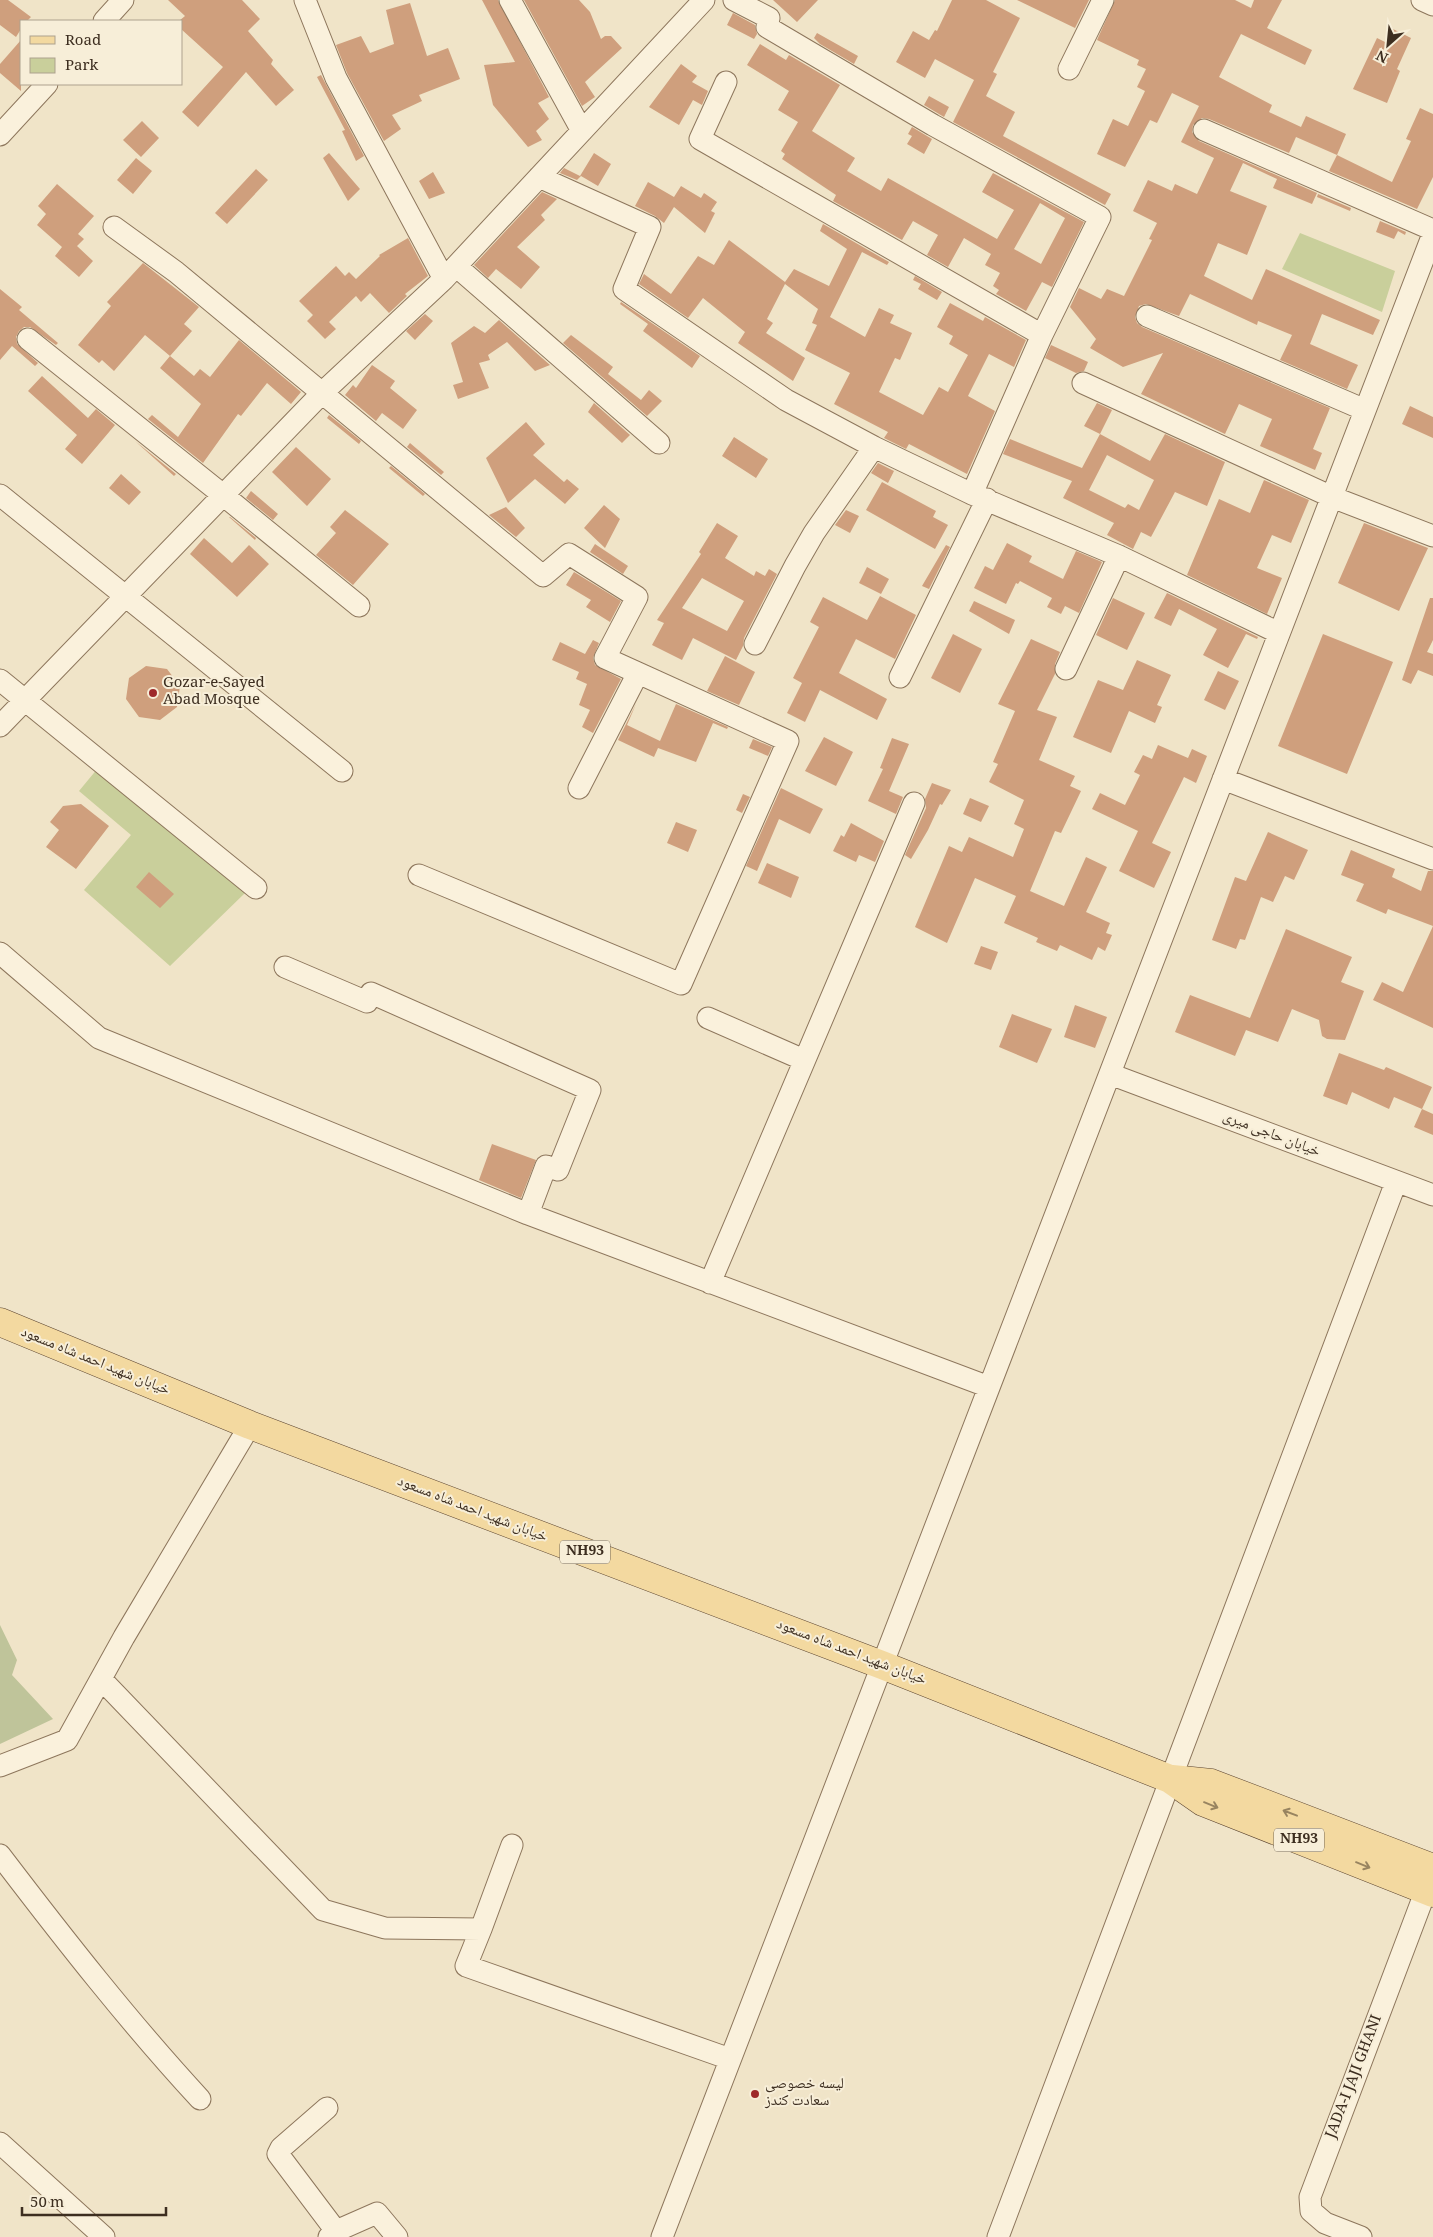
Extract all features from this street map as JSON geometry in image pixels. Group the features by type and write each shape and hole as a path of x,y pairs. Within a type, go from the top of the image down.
{"main road":[{"name":"خیابان شهید احمد شاه مسعود","path":"0,1322 250,1425 882,1665 1170,1779 1203,1802 1431,1883"}],"street":[{"path":"105,20 123,0"},
{"path":"305,0 336,78 450,273 659,443"},
{"path":"510,0 582,131"},
{"path":"0,726 322,393 450,273 704,0"},
{"path":"734,0 769,18 768,27 900,105 1100,217 1042,335 980,496 900,677"},
{"path":"1069,69 1103,0"},
{"path":"1422,0 1433,6"},
{"path":"726,82 700,139 1042,335"},
{"path":"0,135 46,85"},
{"path":"1204,130 1433,230"},
{"path":"539,176 650,227 624,289 786,400 874,447 980,496 1119,556 1280,633"},
{"path":"114,227 176,272 543,576 569,554 636,597 605,658 788,741 681,984 419,875"},
{"path":"662,2237 1433,234"},
{"path":"1146,316 1365,410"},
{"path":"28,339 224,495 359,606"},
{"path":"1083,383 1332,497 1433,536"},
{"path":"755,644 810,541 874,447"},
{"path":"0,495 342,771"},
{"path":"1066,669 1119,556"},
{"path":"579,788 638,673"},
{"path":"0,680 256,888"},
{"path":"1223,779 1433,859"},
{"path":"710,1283 914,803"},
{"path":"0,954 99,1038 528,1214 989,1387"},
{"path":"285,967 367,1002 371,993 590,1090 558,1170 546,1166 528,1214"},
{"path":"708,1018 804,1060"},
{"name":"خیابان حاجی میری","path":"1110,1074 1433,1196"},
{"path":"998,2237 1396,1182"},
{"path":"0,1766 67,1740 250,1425"},
{"path":"101,1679 323,1910 386,1928 481,1929"},
{"path":"512,1845 466,1966 730,2059"},
{"path":"0,1855 74,1952 161,2056 200,2099"},
{"name":"JADA-I JAJI GHANI","path":"1361,2237 1325,2223 1311,2212 1310,2197 1431,1883"},
{"path":"327,2108 281,2148 278,2154 332,2234 377,2213 397,2237"},
{"path":"0,2143 96,2235"}],"green space":[{"path":"1300,233 1395,271 1382,312 1282,269"},
{"path":"98,768 245,893 170,966 84,890 131,835 79,791"},
{"path":"0,1625 17,1660 12,1675 53,1719 0,1744"}],"building":[{"path":"0,0 8,0 31,17 28,20 20,20 20,31 16,37 0,25"},
{"path":"168,0 242,0 260,19 248,31 273,60 271,64 294,90 276,106 246,72 198,127 182,112 223,67 182,30 182,20 180,20 185,16"},
{"path":"482,0 498,0 549,97 538,103 549,119 536,131 542,140 528,147 493,105 484,65 515,62"},
{"path":"524,0 579,0 590,12 601,39 605,36 611,36 622,48 585,82 595,97 582,106"},
{"path":"773,0 818,0 797,22"},
{"path":"952,0 986,0 1020,18 993,72 997,74 986,96 1015,112 1003,136 1111,194 1105,205 953,122 974,80 935,59 925,78 896,62 913,31 929,40 935,30 937,31"},
{"path":"1017,0 1089,0 1075,28"},
{"path":"1115,0 1235,0 1251,8 1254,0 1282,0 1267,28 1312,50 1305,65 1241,34 1219,77 1272,105 1269,112 1301,127 1306,116 1346,134 1337,155 1296,137 1289,153 1209,119 1202,118 1193,125 1192,132 1199,141 1317,193 1312,204 1273,188 1277,179 1243,163 1230,191 1267,206 1247,255 1218,243 1204,276 1252,300 1266,269 1380,320 1373,335 1322,314 1310,344 1358,365 1347,389 1280,360 1292,335 1258,321 1257,325 1190,294 1179,316 1146,304 1139,306 1135,317 1137,323 1142,327 1330,408 1313,449 1322,453 1315,470 1260,446 1272,419 1239,404 1225,434 1141,394 1163,353 1123,367 1090,348 1096,339 1070,307 1079,288 1101,299 1107,289 1124,296 1152,240 1149,239 1157,223 1133,211 1148,180 1172,191 1175,184 1197,194 1214,158 1181,142 1199,106 1172,93 1157,123 1150,120 1125,167 1097,154 1113,119 1128,126 1145,91 1137,87 1146,69 1137,65 1139,60 1097,40"},
{"path":"410,3 427,56 448,48 460,79 419,95 422,101 392,115 401,129 384,141 347,73 336,45 361,36 370,53 394,44 386,10"},
{"path":"733,13 755,25 757,34 754,39 727,25"},
{"path":"1391,28 1411,38 1397,69 1400,71 1387,103 1353,89 1377,38 1385,42"},
{"path":"817,33 858,56 854,64 820,44 814,38"},
{"path":"20,41 21,91 0,73 0,64"},
{"path":"760,44 786,60 789,55 840,85 812,131 855,158 847,171 881,191 888,178 997,239 1014,210 982,192 993,173 1084,222 1052,287 1042,282 1026,311 996,294 999,290 993,286 1000,273 985,265 991,254 964,238 948,267 927,255 938,235 913,221 902,240 833,201 836,195 782,159 785,154 781,151 798,122 778,110 789,91 747,65","holes":["1040,203 1065,218 1041,264 1014,249"]},
{"path":"681,64 697,76 692,82 708,91 702,105 693,100 679,125 649,107"},
{"path":"321,75 364,156 356,161 342,131 345,130 317,77"},
{"path":"929,96 949,107 944,117 924,105"},
{"path":"1420,108 1433,114 1433,177 1417,209 1329,171 1337,155 1392,182 1411,141 1406,139"},
{"path":"142,121 159,138 141,157 123,140"},
{"path":"912,127 932,139 924,154 907,144 912,136 908,134"},
{"path":"329,153 360,189 348,201 323,158"},
{"path":"594,153 611,164 598,186 581,176 577,180 560,173 564,168 580,176"},
{"path":"136,158 152,171 133,194 117,180"},
{"path":"256,169 268,180 227,224 215,213"},
{"path":"433,172 445,193 429,199 419,181"},
{"path":"648,182 674,197 681,186 701,198 704,193 717,202 711,211 715,213 705,233 674,207 664,223 635,206"},
{"path":"57,184 94,216 78,234 84,239 77,246 93,261 79,277 55,256 62,247 37,225 46,214 38,206"},
{"path":"542,192 557,199 541,215 545,220 517,247 540,267 521,289 496,269 488,278 474,265"},
{"path":"1318,194 1351,208 1350,211 1317,197"},
{"path":"1380,221 1406,232 1405,235 1398,231 1394,239 1376,232"},
{"path":"823,224 889,262 887,265 862,252 830,317 865,337 879,308 894,315 890,323 912,333 900,360 895,358 879,392 923,415 939,387 948,392 968,355 949,344 953,336 937,327 950,303 983,321 985,317 1026,340 1014,367 989,354 968,396 995,411 967,474 909,444 906,449 884,438 888,432 834,404 850,373 805,350 817,325 812,323 818,309 785,284 767,319 773,323 766,333 805,358 793,381 738,343 745,332 703,298 688,318 639,284 644,274 671,294 698,256 714,265 729,240 785,282 794,269 829,286 847,249 820,231"},
{"path":"408,238 428,276 405,294 407,296 389,313 370,293 361,302 356,296 329,322 336,329 325,339 307,321 313,315 299,301 336,266 345,276 349,272 356,279 379,255"},
{"path":"143,263 199,307 184,324 192,331 170,356 145,335 114,371 102,360 99,363 78,345 111,306 107,302"},
{"path":"915,276 942,292 937,300 918,289 921,284 913,280"},
{"path":"0,289 22,307 19,310 58,343 56,345 30,327 24,327 19,331 16,337 17,344 38,363 35,366 12,346 0,360"},
{"path":"621,302 700,356 692,368 643,331 648,324 620,304"},
{"path":"425,314 433,321 415,340 406,331"},
{"path":"499,320 550,365 535,371 507,342 488,355 490,360 479,363 489,388 458,399 453,385 463,382 451,343 474,326 485,333"},
{"path":"571,335 613,367 608,374 641,400 649,390 662,401 647,416 563,343"},
{"path":"239,340 301,392 291,404 267,383 241,416 238,414 203,463 148,419 152,415 178,437 201,404 160,368 170,356 194,376 200,369 210,377"},
{"path":"1051,345 1088,362 1084,371 1076,373 1045,358"},
{"path":"372,365 395,381 390,388 417,410 403,429 382,413 376,421 345,395 353,385 356,388"},
{"path":"42,376 88,418 96,409 115,425 82,464 65,449 77,435 28,391"},
{"path":"594,403 630,435 622,443 588,412"},
{"path":"1097,403 1112,410 1100,434 1084,426"},
{"path":"1410,406 1433,417 1433,438 1402,424"},
{"path":"329,415 361,441 359,444 327,418"},
{"path":"526,422 545,444 533,455 564,482 567,479 579,489 565,504 535,479 508,503 486,458"},
{"path":"1100,434 1150,461 1165,434 1225,462 1207,506 1175,492 1151,537 1141,532 1133,549 1107,535 1114,523 1063,498 1072,481 1003,454 1010,439 1082,468","holes":["1107,455 1154,480 1139,510 1128,504 1125,508 1089,490"]},
{"path":"734,437 768,459 756,478 722,456"},
{"path":"135,441 176,474 174,476"},
{"path":"410,443 444,472 441,475 407,447"},
{"path":"296,447 331,479 307,506 272,472"},
{"path":"878,463 894,471 888,483 871,473"},
{"path":"391,466 425,494 423,496 389,468"},
{"path":"121,474 141,492 129,505 109,488"},
{"path":"1264,480 1309,500 1291,543 1272,535 1257,568 1282,578 1267,614 1187,575 1219,499 1250,513"},
{"path":"882,482 936,511 933,517 948,525 935,549 866,510"},
{"path":"251,491 278,514 273,520 246,498"},
{"path":"604,505 620,519 605,548 584,528"},
{"path":"506,507 525,528 516,537 489,515"},
{"path":"345,510 389,544 353,585 316,555 336,533 330,527"},
{"path":"846,510 859,516 850,533 835,525"},
{"path":"229,517 256,538 255,540"},
{"path":"717,523 738,536 725,558 754,576 756,571 765,576 769,569 777,574 744,638 743,646 736,660 693,638 682,660 652,645 664,623 657,620 701,554 699,552","holes":["702,578 744,601 727,631 682,608"]},
{"path":"1364,523 1428,548 1399,611 1338,583"},
{"path":"204,538 232,563 249,545 269,564 237,597 190,554"},
{"path":"1007,543 1032,556 1029,562 1063,579 1076,551 1102,562 1079,613 1065,606 1061,614 1047,607 1052,598 1020,581 1018,584 1016,583 1006,604 974,588 985,566 993,570"},
{"path":"595,544 628,566 623,574 590,552"},
{"path":"946,545 950,547 929,589 922,586"},
{"path":"867,567 889,579 881,594 859,583"},
{"path":"574,572 621,601 610,622 586,607 591,600 566,585"},
{"path":"1167,593 1258,637 1257,639 1246,634 1228,668 1203,655 1217,629 1179,609 1171,626 1154,618"},
{"path":"880,596 916,615 895,659 856,639 839,673 887,699 877,720 820,690 805,722 787,713 802,683 793,678 819,627 810,622 823,597 867,620"},
{"path":"1113,598 1145,613 1127,650 1096,635"},
{"path":"1430,598 1433,598 1433,640 1427,652 1433,654 1433,676 1418,670 1411,684 1402,680"},
{"path":"974,601 1015,620 1009,634 969,611"},
{"path":"953,634 982,649 960,693 931,678"},
{"path":"1323,634 1393,662 1347,774 1278,746"},
{"path":"1031,639 1060,652 1055,664 1055,674 1037,710 1057,717 1039,760 1075,776 1070,786 1081,791 1061,833 1055,831 1030,891 1064,906 1086,857 1107,867 1086,912 1110,923 1106,933 1112,935 1105,951 1098,947 1092,960 1060,945 1057,951 1036,942 1038,938 1004,923 1016,896 975,878 947,943 915,927 949,846 962,852 969,837 1013,857 1024,829 1014,824 1024,800 989,782 998,764 993,762 1015,711 998,704"},
{"path":"593,640 599,643 593,658 595,665 621,679 593,733 582,727 590,710 579,705 587,684 576,679 579,672 552,660 560,642 585,654"},
{"path":"725,656 755,672 739,705 707,691"},
{"path":"1137,660 1171,675 1157,705 1162,707 1155,723 1129,711 1111,753 1073,737 1098,680 1123,690"},
{"name":"Gozar-e-Sayed Abad Mosque","path":"146,666 167,669 180,686 177,707 160,720 139,717 126,699 129,678"},
{"path":"1218,671 1239,681 1225,710 1204,700"},
{"path":"636,704 627,725 660,741 676,704 728,727 727,729 713,723 696,762 658,748 654,757 618,740"},
{"path":"824,737 853,752 836,786 805,771"},
{"path":"892,738 909,744 889,791 903,797 896,814 868,801 883,769 880,768"},
{"path":"753,739 772,747 768,756 749,748"},
{"path":"1158,745 1188,758 1192,749 1207,756 1196,783 1184,777 1152,843 1171,852 1154,888 1119,871 1138,831 1092,809 1100,793 1125,805 1140,775 1134,772 1143,755 1152,759"},
{"path":"932,783 951,790 942,805 940,804 928,830 911,859 905,855 926,808 925,799"},
{"path":"781,788 823,809 810,834 779,819 757,871 746,866"},
{"path":"743,794 750,797 742,813 736,810"},
{"path":"970,798 989,806 981,822 963,814"},
{"path":"81,804 109,826 76,869 46,847 59,830 50,822 63,806"},
{"path":"676,822 697,830 688,852 667,843"},
{"path":"851,823 884,841 875,862 859,855 856,862 833,851 841,835 844,837"},
{"path":"1268,832 1308,850 1294,880 1285,876 1273,902 1261,897 1245,940 1240,939 1236,949 1212,940 1235,877 1246,881"},
{"path":"1351,850 1395,869 1392,877 1421,891 1428,871 1433,871 1433,926 1388,909 1386,914 1356,901 1364,884 1341,875"},
{"path":"767,863 799,877 791,898 758,883"},
{"path":"149,872 174,894 160,908 136,887"},
{"path":"1433,926 1433,1028 1373,1000 1382,982 1403,992"},
{"path":"1286,929 1352,957 1341,982 1364,991 1345,1040 1327,1039 1322,1036 1319,1020 1292,1009 1278,1042 1246,1030 1235,1056 1175,1032 1190,995 1250,1018"},
{"path":"981,946 998,952 991,970 974,964"},
{"path":"1075,1005 1107,1017 1095,1048 1064,1037"},
{"path":"1012,1014 1052,1029 1037,1063 999,1047"},
{"path":"1339,1053 1384,1070 1386,1067 1432,1087 1422,1109 1394,1097 1389,1109 1352,1092 1347,1105 1323,1096"},
{"path":"1422,1109 1433,1114 1433,1135 1414,1127"},
{"path":"492,1144 536,1160 521,1198 479,1180"}],"place":[{"name":"Gozar-e-Sayed Abad Mosque","path":"153,693"},
{"name":"لیسه خصوصی سعادت کندز","path":"755,2094"}]}
